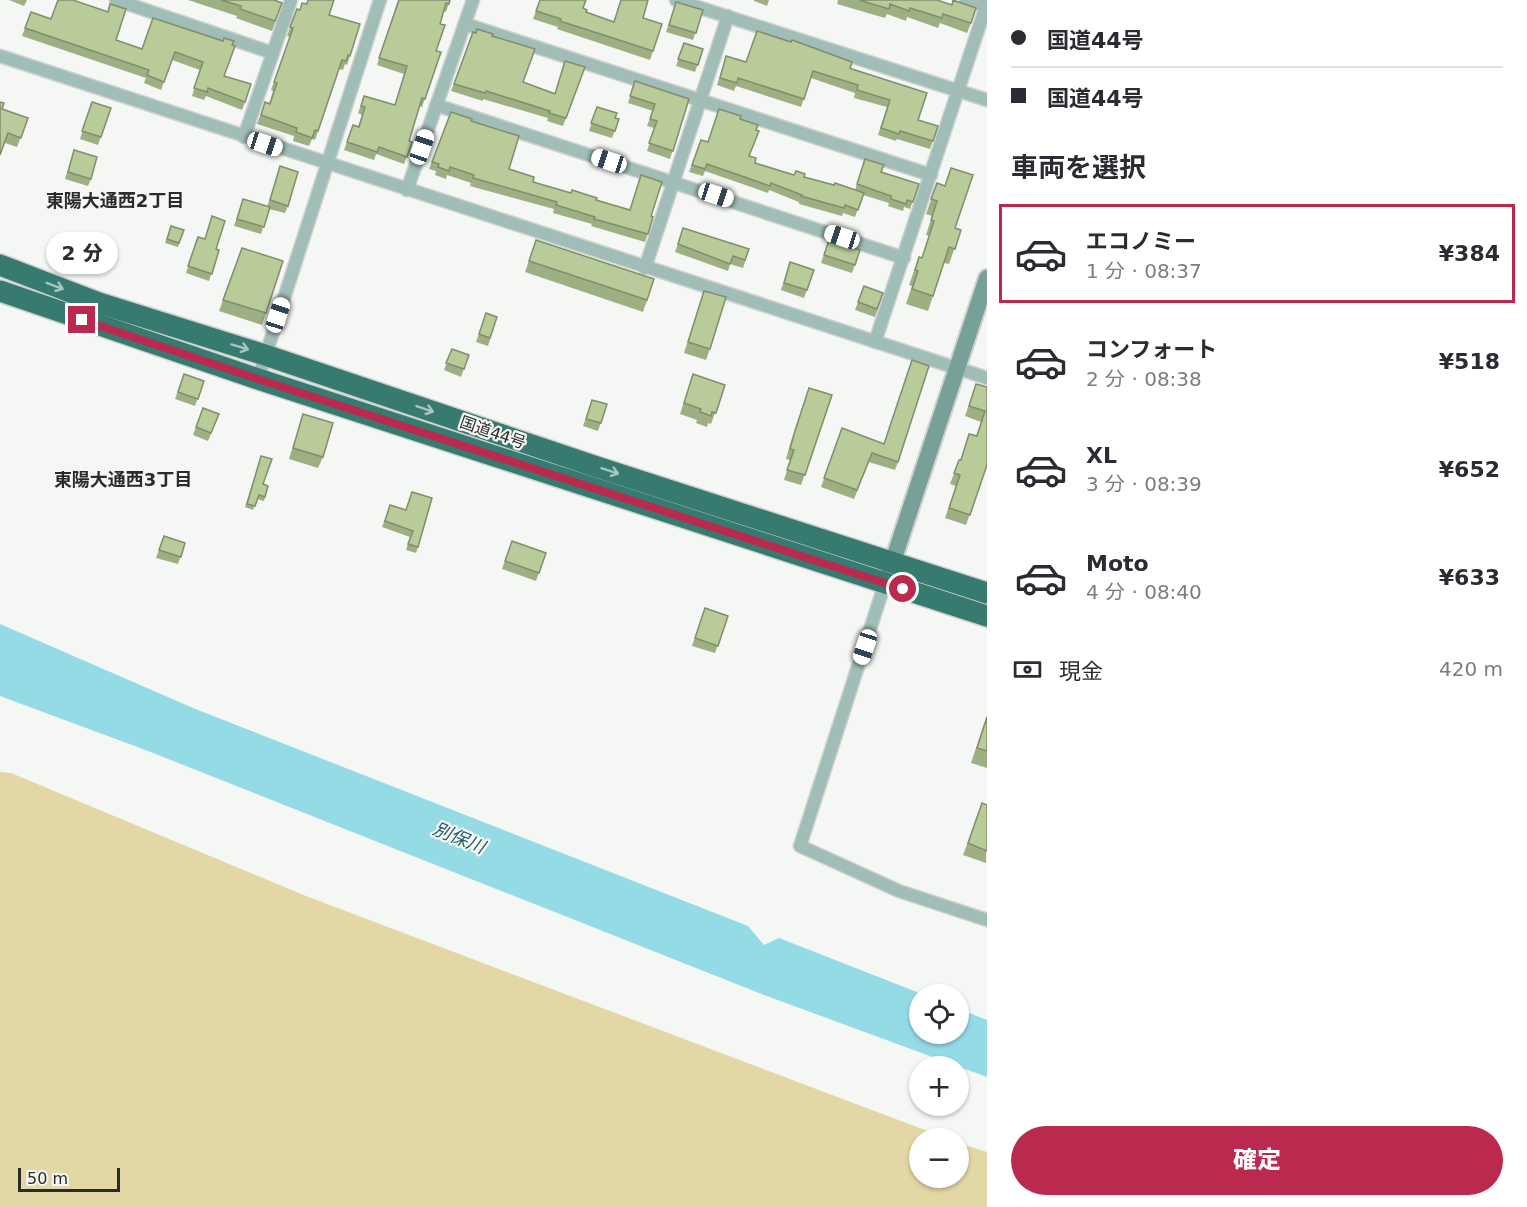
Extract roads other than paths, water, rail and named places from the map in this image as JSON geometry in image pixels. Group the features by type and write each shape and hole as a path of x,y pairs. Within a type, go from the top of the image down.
{"highway":[{"name":"国道44号","path":"0,265 99,303 265,355 586,463 987,593"},
{"name":"国道44号","path":"0,291 258,379 987,616"}],"street":[{"path":"116,0 273,53"},
{"path":"244,137 291,0"},
{"path":"258,379 380,0"},
{"path":"407,190 472,0"},
{"path":"678,0 987,100"},
{"path":"875,342 986,4 966,0"},
{"path":"645,268 728,16"},
{"path":"465,24 931,175"},
{"path":"0,56 987,378"},
{"path":"436,105 904,258"},
{"path":"987,278 800,846 899,891 987,920"}],"water":[{"name":"別保川","path":"0,624 193,708 748,926 764,945 779,938 909,989 909,1044 969,1044 969,1013 987,1020 987,1077 969,1070 969,1056 930,1056 764,995 148,751 0,696"}],"district":[{"name":"東陽大通西2丁目","path":"115,201"},
{"name":"東陽大通西3丁目","path":"123,480"}]}
